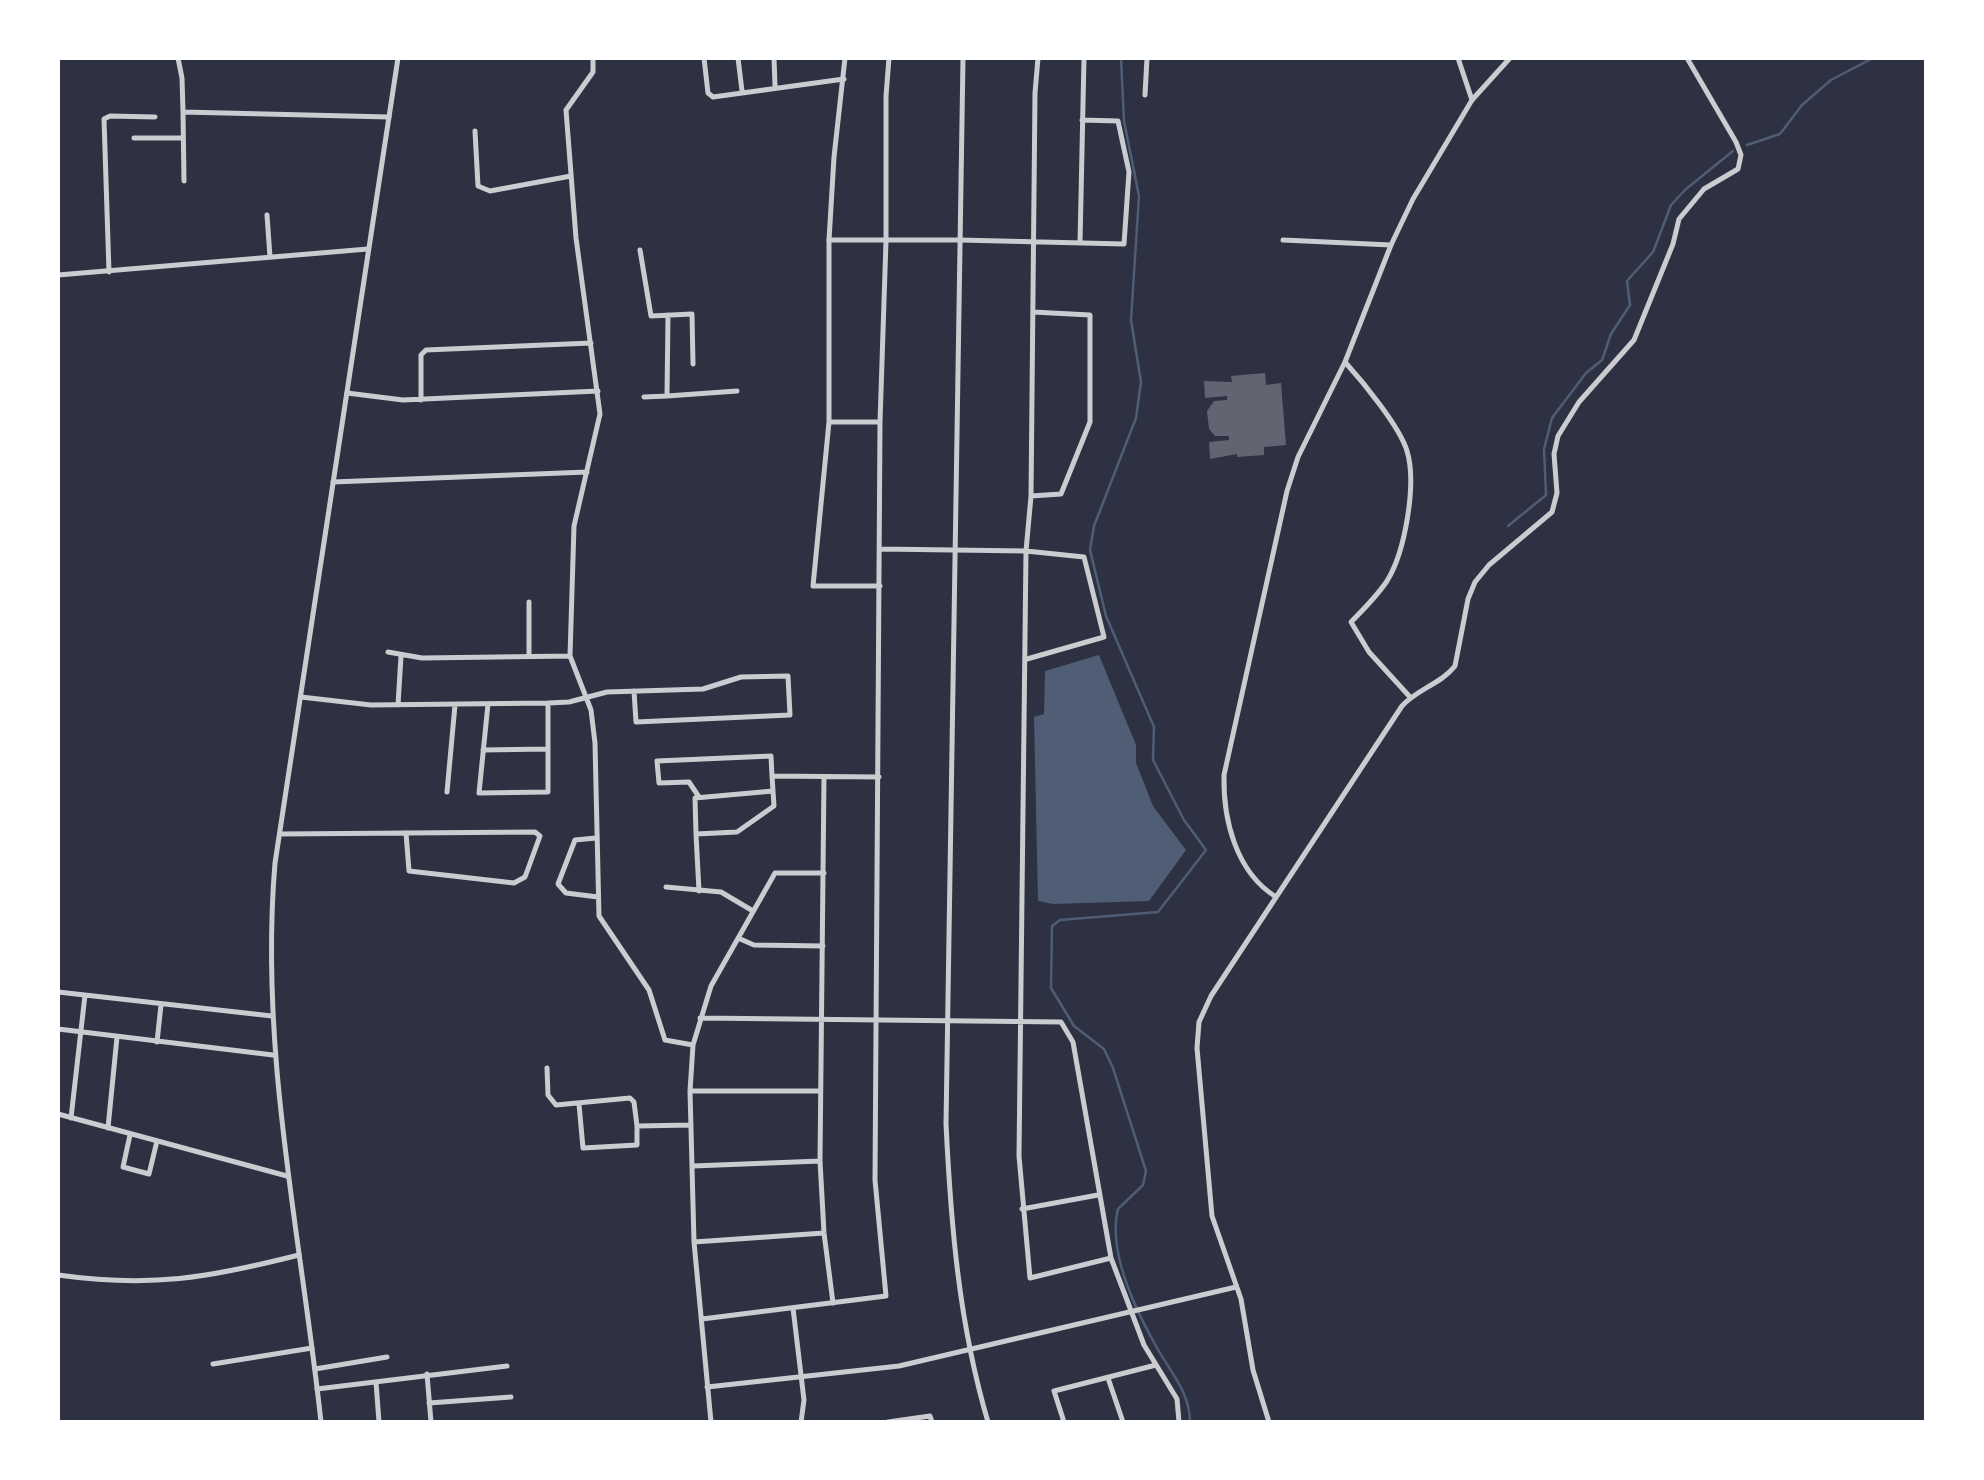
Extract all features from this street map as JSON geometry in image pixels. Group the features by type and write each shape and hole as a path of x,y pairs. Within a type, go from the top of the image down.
{"street":[{"path":"178,58 182,78 184,181"},
{"path":"321,1422 274,1056 271,915 398,58"},
{"path":"593,58 593,72 566,110 600,427 573,541 570,656 587,697 595,743 599,916 640,974 665,1040 693,1044"},
{"path":"704,58 708,93 712,97 844,79"},
{"path":"738,58 742,91"},
{"path":"774,58 775,86"},
{"path":"845,58 829,240 829,422 813,586 880,586"},
{"path":"702,1318 886,1296 875,1180 875,1019 880,422 889,58"},
{"path":"963,58 946,1124 951,1227 969,1351 988,1422"},
{"path":"1038,58 1026,551 1019,1156 1022,1209 1030,1278 1111,1258"},
{"path":"1080,244 1084,58"},
{"path":"1145,95 1147,58"},
{"path":"1458,58 1472,100"},
{"path":"1276,898 1254,882 1237,847 1226,820 1224,774 1291,473 1345,362 1413,199 1472,100 1510,58"},
{"path":"1269,1422 1253,1370 1244,1312 1212,1216 1196,1034 1212,996 1410,697 1440,680 1455,666 1475,582 1552,512 1557,493 1554,445 1579,402 1634,340 1673,244 1678,219 1704,189 1738,169 1741,156 1736,142 1687,58"},
{"path":"183,112 389,117"},
{"path":"109,272 104,119 155,116"},
{"path":"829,240 1124,244 1129,172 1118,121 1082,120"},
{"path":"475,131 478,186 490,191 571,176"},
{"path":"134,138 183,138"},
{"path":"267,215 270,257"},
{"path":"1283,240 1391,246"},
{"path":"58,275 369,249"},
{"path":"640,250 651,316 692,314 692,364"},
{"path":"1030,496 1061,494 1090,422 1090,316 1033,312"},
{"path":"667,396 668,315"},
{"path":"421,400 421,355 426,350 590,343"},
{"path":"1345,362 1368,389 1407,450 1408,512 1394,566 1370,603 1351,622 1369,652 1410,697"},
{"path":"347,393 421,400 598,391"},
{"path":"644,398 737,391"},
{"path":"829,422 880,422"},
{"path":"333,482 587,472"},
{"path":"880,548 1026,551 1084,557 1104,637 1027,660"},
{"path":"529,602 529,656"},
{"path":"388,652 402,656 570,656"},
{"path":"398,705 402,656"},
{"path":"301,697 398,705 548,703 634,691 703,689 741,677 788,676 790,715 636,722 634,691"},
{"path":"488,704 479,793 548,792 548,703"},
{"path":"447,792 455,705"},
{"path":"483,750 548,749"},
{"path":"696,834 736,832 774,806 771,756 657,761 658,783 689,782 699,797"},
{"path":"772,776 879,777"},
{"path":"824,777 820,1162 833,1303"},
{"path":"699,891 695,798 773,791"},
{"path":"280,834 406,833 535,832 540,836 525,877 514,882 409,871 406,833"},
{"path":"597,838 575,840 558,884 566,893 598,897"},
{"path":"711,1422 694,1242 690,1091 693,1044 711,986 776,873 824,874"},
{"path":"666,888 721,892 753,910"},
{"path":"738,938 754,946 823,946"},
{"path":"58,992 272,1016"},
{"path":"71,1118 86,995"},
{"path":"157,1042 161,1004"},
{"path":"700,1018 1061,1022 1068,1030 1111,1258 1156,1365 1177,1399 1179,1422"},
{"path":"58,1029 274,1056"},
{"path":"108,1129 116,1037"},
{"path":"547,1068 548,1094 556,1105 630,1098 634,1102 637,1145 583,1148 579,1104"},
{"path":"690,1091 820,1092"},
{"path":"58,1114 287,1176"},
{"path":"637,1126 691,1125"},
{"path":"130,1135 123,1167 149,1174 156,1142"},
{"path":"692,1166 820,1162"},
{"path":"1022,1209 1099,1195"},
{"path":"694,1242 824,1232"},
{"path":"58,1275 108,1282 196,1279 299,1255"},
{"path":"708,1387 899,1366 1236,1287"},
{"path":"793,1308 802,1378 801,1422"},
{"path":"213,1364 312,1348"},
{"path":"315,1369 387,1356"},
{"path":"1064,1422 1054,1391 1156,1365"},
{"path":"317,1389 507,1366"},
{"path":"426,1374 431,1422"},
{"path":"1108,1377 1123,1422"},
{"path":"376,1382 379,1422"},
{"path":"429,1403 512,1397"},
{"path":"888,1422 930,1416 932,1422"}],"water":[{"path":"1099,655 1136,745 1136,763 1153,806 1186,850 1149,901 1038,901 1034,717 1044,714 1045,671"}],"building":[{"path":"1265,373 1266,385 1281,383 1286,445 1264,447 1264,455 1210,459 1209,442 1229,440 1229,436 1215,436 1209,429 1207,411 1214,401 1227,400 1227,396 1205,398 1204,381 1232,382 1231,376"}],"waterway":[{"path":"1121,58 1124,121 1139,196 1131,320 1141,382 1136,418 1094,526 1090,550 1106,616 1154,727 1153,760 1184,820 1206,850 1158,912 1060,920 1052,926 1051,988 1074,1026 1104,1049 1146,1171 1143,1185 1118,1209 1120,1260 1148,1331 1183,1392 1190,1422"},
{"path":"1747,145 1780,134 1802,105 1831,80 1873,58"},
{"path":"1508,526 1546,495 1544,449 1552,418 1586,373 1602,360 1611,334 1630,305 1627,281 1653,252 1671,205 1733,151"}]}
